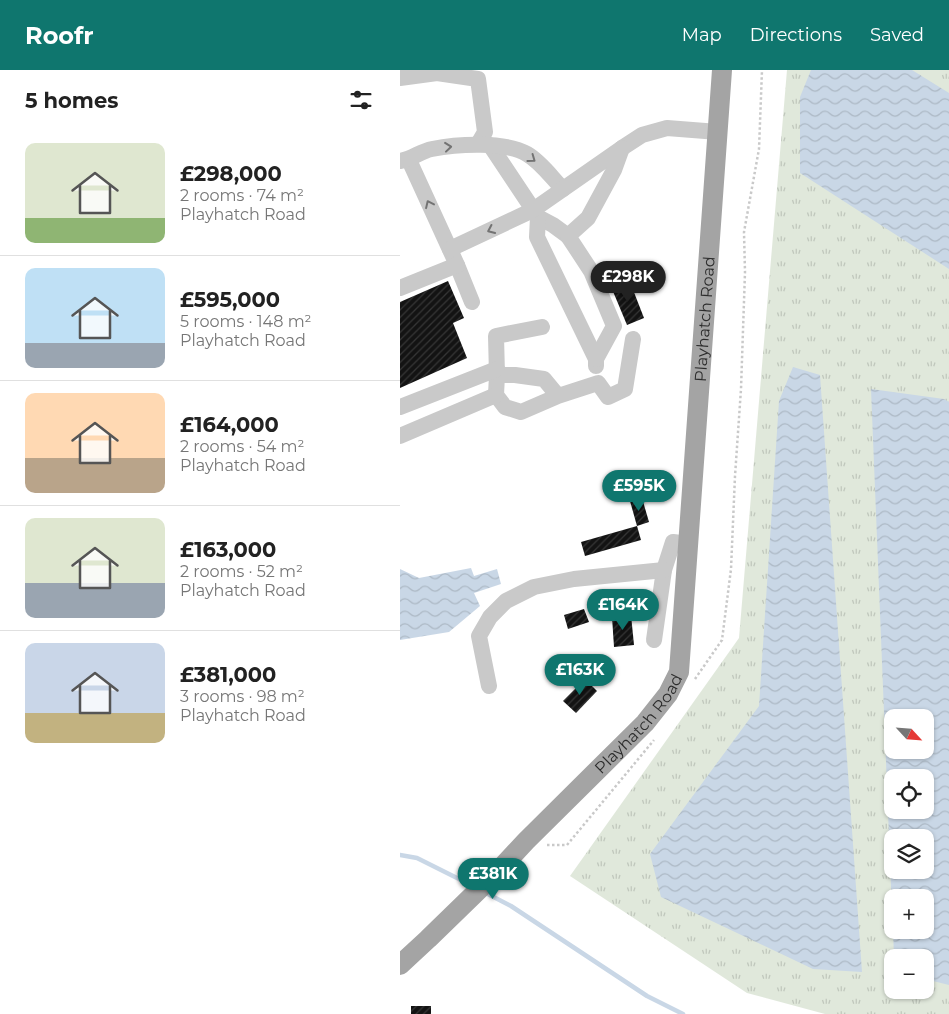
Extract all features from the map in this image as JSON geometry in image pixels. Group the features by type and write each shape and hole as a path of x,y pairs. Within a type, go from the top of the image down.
{"main road":[{"name":"Playhatch Road","path":"400,965 499,870 645,723 668,694 679,672 722,70"}],"lane":[{"path":"400,78 437,73 478,79 485,132 484,145 535,214 568,236 591,271 614,326 596,359"},
{"path":"450,249 535,214 563,189 642,135 667,128 718,132"},
{"path":"472,302 450,249 404,160 430,149 484,145 516,150 527,154 563,189"},
{"path":"568,236 588,218 614,170 622,148"},
{"path":"535,214 537,237 596,359 598,383 608,397 625,389 633,339"},
{"path":"400,288 457,265"},
{"path":"542,327 496,336 496,396 505,407 521,412 558,396 598,383"},
{"path":"400,407 497,372 544,379 558,396"},
{"path":"400,436 496,396"},
{"path":"654,640 664,570 673,542 689,544"},
{"path":"489,686 479,636 490,617 506,601 534,587 574,579 664,570"}],"green space":[{"path":"787,70 949,70 949,1014 825,1014 747,993 570,876 739,638"}],"water":[{"path":"811,70 912,70 949,93 949,269 800,173 800,97"},
{"path":"793,367 820,375 862,972 813,969 661,897 650,854 759,706 779,401"},
{"path":"871,389 944,399 949,402 949,985 934,981 934,949 894,949 893,939 934,939 934,889 891,889 891,879 934,879 934,829 889,829 888,819 934,819 934,769 886,769 886,759 934,759 934,709 884,709 884,712"},
{"path":"471,568 474,576 497,569 501,584 474,593 480,606 449,632 400,640 400,569 419,578"}],"building":[{"path":"448,281 464,318 453,323 467,358 400,388 400,302"},
{"path":"630,282 644,318 627,325 612,289"},
{"path":"642,498 649,522 637,526 630,501"},
{"path":"637,526 641,540 585,556 581,542"},
{"path":"584,609 589,622 568,629 564,615"},
{"path":"631,615 634,645 614,647 612,617"},
{"path":"585,679 597,691 576,713 563,701"},
{"path":"411,1006 431,1006 431,1014 411,1014"}],"waterway":[{"path":"400,855 417,858 475,887"},
{"path":"484,892 511,906 647,996 683,1014"}]}
